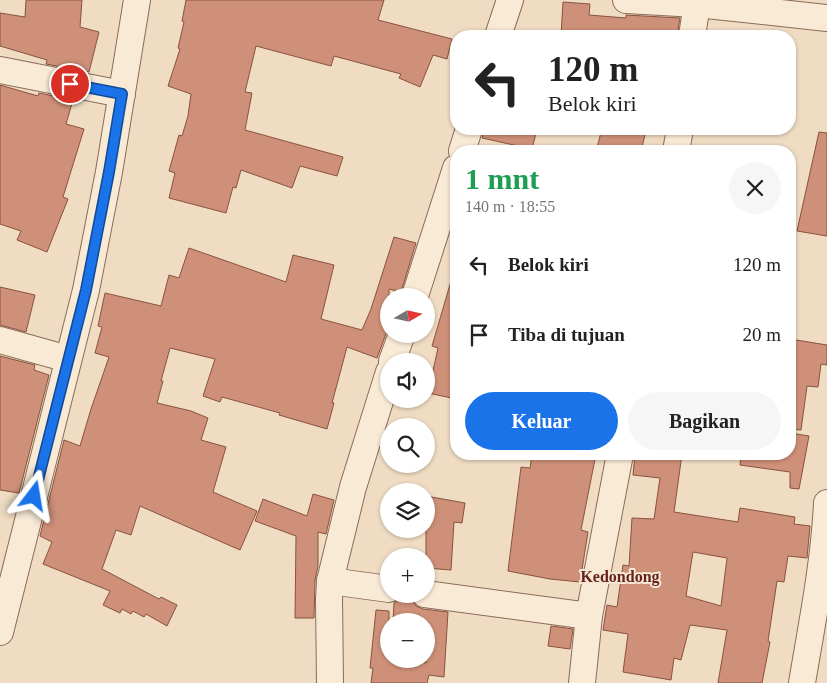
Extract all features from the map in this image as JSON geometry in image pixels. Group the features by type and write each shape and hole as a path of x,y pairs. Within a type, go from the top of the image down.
{"street":[{"path":"0,632 86,290 109,172 137,0"},
{"path":"500,30 510,0"},
{"path":"626,0 697,4 827,18"},
{"path":"693,30 697,4"},
{"path":"0,70 122,94"},
{"path":"418,288 450,187"},
{"path":"0,340 68,358"},
{"path":"330,683 330,581 354,487 380,402"},
{"path":"582,683 589,616 619,460"},
{"path":"802,683 826,529 827,504"},
{"path":"330,581 380,588"},
{"path":"435,595 589,616"}],"building":[{"path":"26,0 82,0 80,27 99,32 89,72 46,64 47,60 0,46 0,13 25,17"},
{"path":"186,0 384,0 378,20 450,38 450,47 447,59 433,55 420,87 399,78 401,74 334,56 331,66 256,46 245,92 252,93 245,130 343,157 337,176 300,166 292,188 241,170 236,188 233,187 226,213 169,198 175,173 169,171 179,135 182,136 188,116 191,94 168,86 180,49 178,48 184,22 182,21"},
{"path":"563,2 590,4 589,15 626,18 626,15 680,18 678,30 561,30"},
{"path":"0,85 38,96 39,93 73,100 66,124 84,129 63,197 68,199 47,252 17,240 21,231 0,224"},
{"path":"819,132 827,133 827,236 797,231"},
{"path":"483,135 536,135 533,145 514,145 482,138"},
{"path":"600,135 645,135 642,145 598,145"},
{"path":"394,237 416,243 402,288 380,288 380,343 383,343 377,358 347,347 327,429 279,415 280,413 222,397 220,402 203,396 215,359 170,348 157,403 191,411 208,418 201,440 226,447 213,492 257,511 240,550 140,506 131,535 116,530 102,569 159,599 161,597 177,605 167,626 146,614 144,617 133,611 131,614 122,609 120,613 103,605 110,591 43,564 52,542 40,536 64,440 80,446 109,357 95,353 102,327 98,326 105,293 161,306 169,275 179,278 189,248 286,282 293,255 334,265 321,319 362,330 371,309"},
{"path":"450,284 450,398 435,394 435,362 438,348 432,346 433,343 435,343 435,336"},
{"path":"0,287 35,295 26,332 0,325"},
{"path":"796,340 827,345 827,365 821,364 818,387 807,386 801,430 796,430"},
{"path":"0,356 35,365 34,370 49,375 19,493 0,490"},
{"path":"796,434 809,436 799,489 790,488 790,472 740,465 740,460 796,460"},
{"path":"531,460 595,460 581,530 588,532 580,582 550,579 508,571 521,467 530,468"},
{"path":"634,460 681,460 674,512 738,522 740,508 795,517 794,524 810,526 807,558 788,556 784,582 777,581 768,641 770,642 762,683 718,683 727,630 690,625 681,660 674,658 671,680 623,672 628,634 603,630 607,605 617,607 623,565 629,566 632,518 654,519 660,478 633,475","holes":["693,552 727,558 721,606 686,596"]},
{"path":"313,494 334,500 326,534 318,532 318,566 315,580 314,618 295,618 296,536 255,521 263,499 307,516"},
{"path":"435,498 465,503 462,523 454,522 451,570 435,569 435,548 426,548 426,538 435,538"},
{"path":"394,603 414,603 423,609 448,612 444,677 429,675 427,683 371,683 373,668 370,668 376,610 389,611 389,613 380,613 380,668 435,668 435,613 393,613"},
{"path":"551,626 573,629 570,649 548,646"}],"district":[{"name":"Kedondong","path":"620,576"}],"route":[{"path":"34,496 86,290 122,94 70,84"}]}
